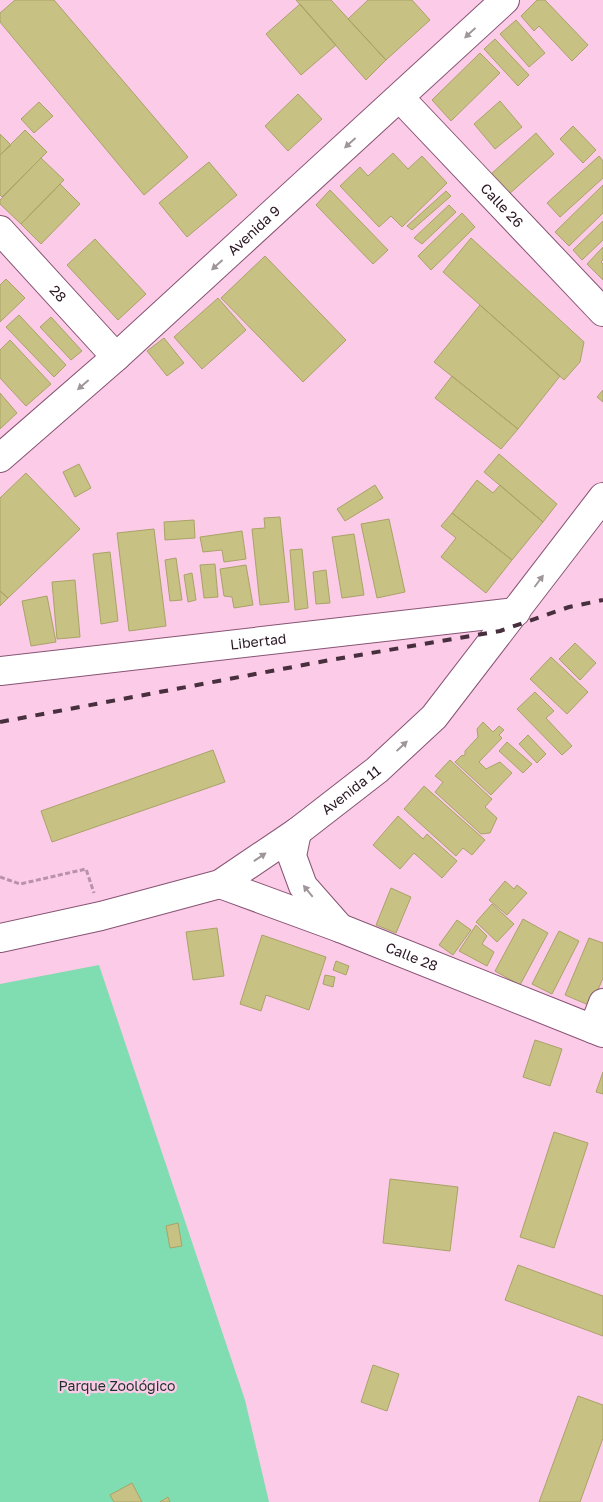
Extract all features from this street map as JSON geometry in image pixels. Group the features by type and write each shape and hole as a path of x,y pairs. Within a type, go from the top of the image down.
{"main road":[{"name":"Avenida 9","path":"0,458 116,357 505,0"},
{"name":"Calle 26","path":"400,98 603,312"},
{"name":"28","path":"0,230 116,357"},
{"name":"Avenida 11","path":"0,938 101,916 220,884 297,832 377,770 434,717 603,497"},
{"name":"Libertad","path":"0,671 516,612"},
{"path":"297,832 292,856 303,886 340,928"},
{"name":"Calle 28","path":"220,884 340,928 598,1031"},
{"path":"598,1031 603,1003"}],"path":[{"path":"0,877 20,884 86,869 101,916"}],"green space":[{"name":"Parque Zoológico","path":"99,965 245,1400 269,1502 0,1502 0,984"}],"building":[{"path":"15,0 54,0 188,157 144,195 0,22 0,13"},
{"path":"296,0 331,0 386,60 366,80"},
{"path":"368,0 412,0 430,20 386,60 348,19"},
{"path":"537,0 545,0 588,45 572,61 539,26 534,31 521,16"},
{"path":"300,4 336,45 301,75 266,34"},
{"path":"516,20 545,53 529,67 500,34"},
{"path":"495,39 529,75 518,86 484,49"},
{"path":"480,53 500,73 451,121 432,100"},
{"path":"298,94 322,119 288,151 265,126"},
{"path":"500,101 522,127 495,149 474,124"},
{"path":"39,102 53,116 34,133 21,119"},
{"path":"573,126 596,150 583,163 560,139"},
{"path":"25,130 47,152 2,197 0,195 0,155"},
{"path":"536,133 554,154 508,195 490,175"},
{"path":"0,134 11,145 0,155"},
{"path":"393,153 408,169 422,156 447,183 402,227 391,216 379,227 340,186 360,167 368,176"},
{"path":"599,156 603,161 603,178 560,217 547,203"},
{"path":"41,158 64,180 21,224 0,204 0,200"},
{"path":"209,162 237,195 187,237 159,203"},
{"path":"60,184 80,204 41,244 21,224"},
{"path":"603,185 603,213 569,246 555,232"},
{"path":"330,190 388,250 373,264 316,205"},
{"path":"446,191 451,196 412,230 407,226"},
{"path":"449,205 456,212 422,244 414,238"},
{"path":"462,213 475,227 431,270 418,256"},
{"path":"603,221 603,240 582,260 573,250"},
{"path":"471,238 584,342 580,362 564,380 443,272"},
{"path":"95,239 146,294 118,320 67,265"},
{"path":"603,247 603,260 601,262 603,264 603,280 587,264"},
{"path":"265,256 346,340 303,382 221,298"},
{"path":"6,279 25,298 0,322 0,285"},
{"path":"218,298 246,330 202,369 174,337"},
{"path":"480,305 560,376 518,429 434,362"},
{"path":"19,315 66,365 54,377 6,327"},
{"path":"51,317 82,351 71,360 40,327"},
{"path":"164,338 184,363 167,376 147,351"},
{"path":"10,340 51,384 26,406 0,378 0,350"},
{"path":"452,376 518,429 501,449 435,398"},
{"path":"603,390 603,402 597,397"},
{"path":"0,393 17,413 0,429"},
{"path":"499,454 557,504 543,522 484,472"},
{"path":"79,464 91,488 75,497 63,472"},
{"path":"26,473 80,529 8,598 0,591 0,498"},
{"path":"477,480 493,493 500,485 543,522 512,560 452,513"},
{"path":"375,485 383,498 345,521 337,509"},
{"path":"452,513 512,560 486,593 441,557 456,538 441,526"},
{"path":"280,517 289,602 260,605 252,529 265,528 264,518"},
{"path":"389,519 405,592 377,598 361,524"},
{"path":"194,520 195,538 165,540 164,522"},
{"path":"154,529 166,626 129,631 117,533"},
{"path":"242,531 246,559 224,562 222,550 203,552 200,537"},
{"path":"354,534 364,595 342,598 332,537"},
{"path":"302,549 308,608 295,610 290,550"},
{"path":"110,552 118,621 101,624 93,554"},
{"path":"176,558 182,600 170,601 165,560"},
{"path":"215,564 218,597 204,598 200,565"},
{"path":"246,565 253,605 234,608 232,597 224,596 220,569"},
{"path":"326,570 330,603 316,604 313,572"},
{"path":"192,573 196,600 188,602 184,575"},
{"path":"75,580 80,637 57,639 52,582"},
{"path":"0,591 8,598 0,606"},
{"path":"47,596 56,642 31,646 22,601"},
{"path":"575,643 596,663 580,680 559,659"},
{"path":"551,657 588,692 567,714 530,679"},
{"path":"535,692 554,711 546,718 572,746 562,755 517,709"},
{"path":"483,722 493,732 499,726 504,730 499,735 502,738 479,762 486,769 500,762 512,773 491,795 455,762 465,755 465,751 478,737 477,729"},
{"path":"528,735 546,754 537,763 519,744"},
{"path":"507,742 532,764 523,773 499,751"},
{"path":"213,750 225,782 52,842 41,811"},
{"path":"450,760 492,799 485,807 497,818 490,833 481,834 435,792 443,782 435,776"},
{"path":"424,786 485,840 472,855 463,848 456,856 404,809"},
{"path":"398,816 423,839 427,834 457,861 442,878 414,853 400,869 373,845"},
{"path":"505,881 514,889 517,885 527,893 507,915 489,900"},
{"path":"391,888 411,897 396,933 376,925"},
{"path":"492,904 514,924 497,942 476,922"},
{"path":"523,919 548,933 520,985 495,971"},
{"path":"457,920 471,930 453,955 439,945"},
{"path":"476,925 487,936 482,944 494,952 487,966 459,951"},
{"path":"217,928 224,976 193,980 186,932"},
{"path":"559,931 579,941 552,994 532,984"},
{"path":"262,935 326,957 309,1010 266,995 261,1011 240,1004"},
{"path":"589,938 603,943 603,978 591,1006 565,995"},
{"path":"336,961 349,966 346,975 333,970"},
{"path":"325,975 335,977 333,987 323,984"},
{"path":"535,1040 562,1049 550,1086 523,1077"},
{"path":"603,1072 603,1094 596,1092"},
{"path":"554,1132 588,1143 554,1248 520,1237"},
{"path":"390,1179 458,1187 450,1251 383,1243"},
{"path":"178,1223 182,1246 170,1248 166,1226"},
{"path":"518,1265 603,1296 603,1336 505,1300"},
{"path":"373,1365 399,1374 387,1411 361,1402"},
{"path":"578,1396 603,1405 603,1438 580,1502 539,1502"},
{"path":"132,1483 142,1502 114,1502 110,1495"},
{"path":"168,1497 170,1502 160,1502"}],"railway":[{"path":"0,722 330,660 500,631 569,607 603,600"}]}
